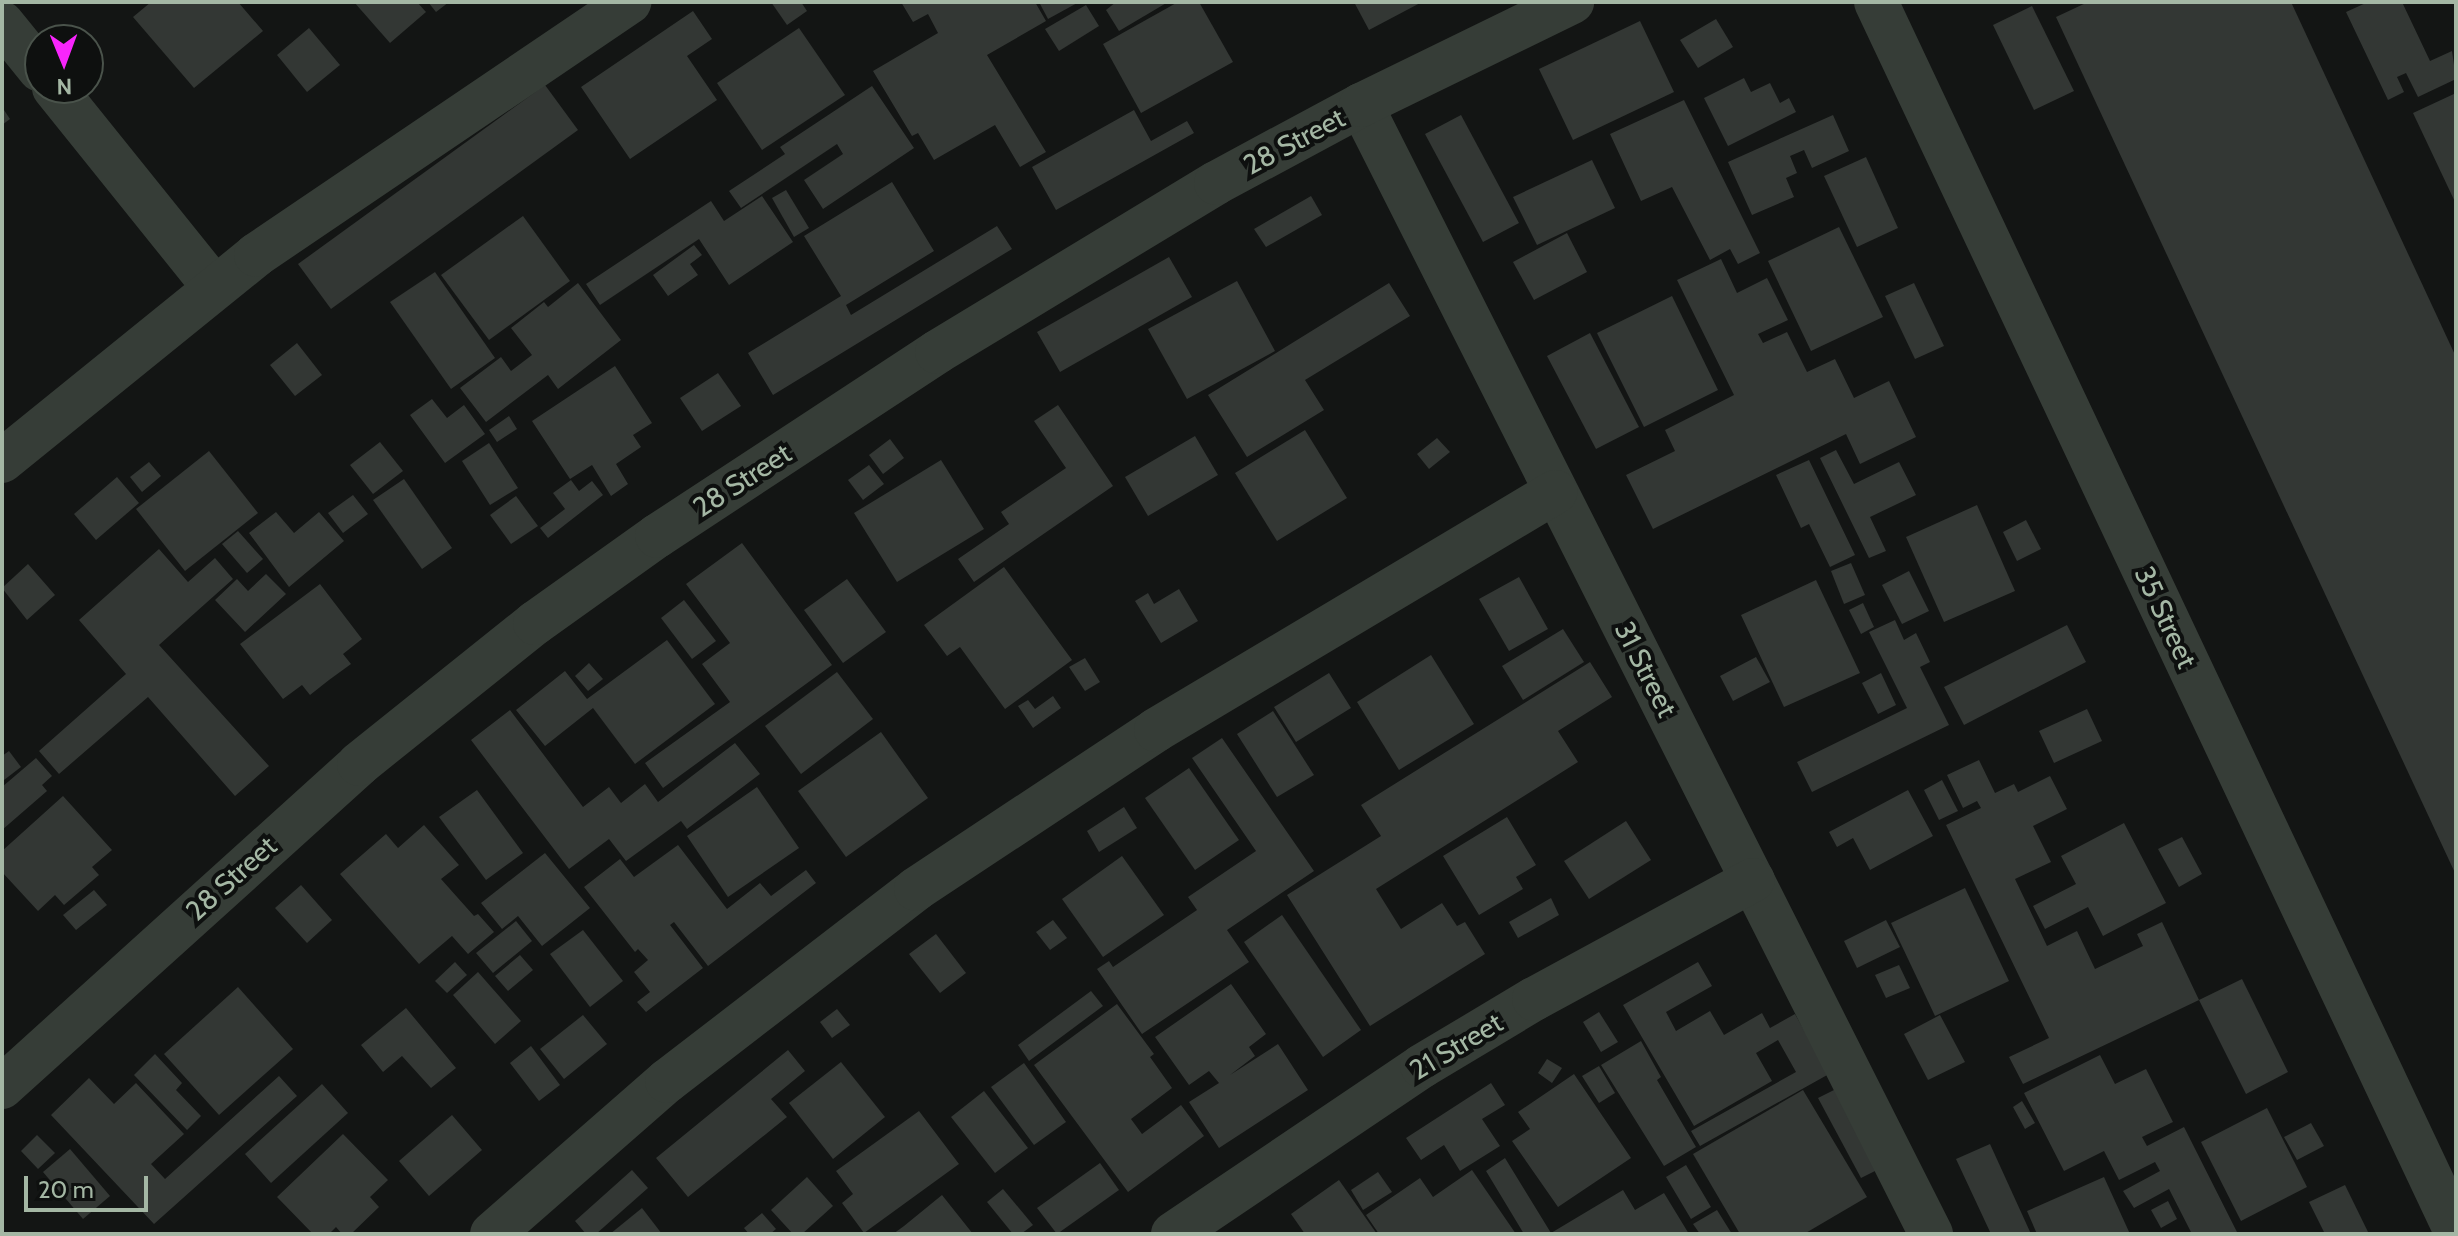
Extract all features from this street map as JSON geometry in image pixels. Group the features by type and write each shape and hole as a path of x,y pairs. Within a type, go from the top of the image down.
{"street":[{"path":"2,461 214,287 336,198 629,2"},
{"name":"28 Street","path":"2,1087 347,774 535,623 657,536 937,352 1216,183 1361,105 1572,2"},
{"name":"35 Street","path":"1876,2 2456,1232"},
{"path":"2,23 24,50"},
{"path":"67,104 214,287"},
{"name":"31 Street","path":"1361,105 1931,1234"},
{"path":"492,1234 667,1081 916,889 1156,730 1556,492"},
{"name":"21 Street","path":"1173,1234 1435,1058 1534,999 1753,880"}],"building":[{"path":"151,2 238,2 263,31 194,88 133,17"},
{"path":"354,2 417,2 426,12 390,43"},
{"path":"428,2 449,2 436,12"},
{"path":"771,2 801,2 807,11 787,25"},
{"path":"901,2 1035,2 1046,21 987,55 1046,152 1020,167 995,125 934,160 918,133 912,136 873,71 938,33 928,14 913,22"},
{"path":"1039,2 1079,2 1048,19"},
{"path":"1116,2 1168,2 1119,31 1106,10"},
{"path":"1178,2 1199,2 1233,62 1141,113 1103,44"},
{"path":"1354,2 1422,2 1369,30"},
{"path":"2088,2 2291,2 2456,357 2456,875 2056,17"},
{"path":"2368,2 2402,2 2430,61 2452,51 2456,79 2418,97 2406,73 2397,77 2404,92 2388,100 2346,12"},
{"path":"1086,5 1099,26 1059,51 1045,29"},
{"path":"2032,6 2074,91 2034,110 1993,25"},
{"path":"693,11 712,39 687,56 717,100 630,159 581,87"},
{"path":"1716,19 1733,47 1698,68 1680,40"},
{"path":"1640,21 1674,92 1573,140 1539,69"},
{"path":"309,28 340,65 307,92 277,55"},
{"path":"799,28 845,95 762,150 717,83"},
{"path":"1744,78 1751,92 1770,83 1780,103 1789,98 1796,112 1728,146 1704,98"},
{"path":"545,85 578,130 331,309 298,264"},
{"path":"872,86 914,148 823,209 804,180 843,154 837,144 741,208 729,191 785,154 780,147"},
{"path":"2456,93 2456,204 2413,113"},
{"path":"1684,100 1760,253 1738,264 1730,249 1710,260 1672,187 1641,201 1610,134"},
{"path":"2,107 10,119 2,125"},
{"path":"1134,110 1151,141 1187,121 1194,133 1056,210 1032,167"},
{"path":"1461,115 1519,223 1483,242 1425,134"},
{"path":"1833,115 1849,151 1812,168 1804,150 1790,156 1797,173 1786,178 1794,197 1752,215 1728,162"},
{"path":"1866,157 1898,228 1857,247 1824,176"},
{"path":"1592,160 1615,208 1537,245 1513,197"},
{"path":"892,182 934,251 846,305 851,315 997,226 1012,249 773,395 748,353 841,296 804,236"},
{"path":"786,190 809,228 794,237 772,198"},
{"path":"762,196 793,242 729,285 699,239 600,305 586,284 711,201 724,221"},
{"path":"1311,196 1322,215 1266,247 1254,229"},
{"path":"523,216 570,281 489,340 441,275"},
{"path":"1839,227 1883,317 1811,351 1768,261"},
{"path":"1567,233 1587,272 1534,300 1513,262"},
{"path":"694,245 702,255 690,264 698,275 668,296 653,275"},
{"path":"1169,257 1192,297 1060,372 1037,332"},
{"path":"1721,259 1737,293 1767,278 1788,320 1758,334 1763,343 1787,332 1807,372 1835,359 1854,398 1889,381 1916,437 1860,464 1846,434 1653,529 1626,475 1675,451 1665,430 1734,395 1677,280"},
{"path":"435,272 495,358 451,389 390,302"},
{"path":"1237,281 1275,351 1187,399 1148,329"},
{"path":"578,283 621,340 558,389 548,375 486,422 460,388 501,357 511,371 532,355 511,328 544,302 548,307"},
{"path":"1389,283 1410,316 1305,380 1324,410 1247,457 1208,395"},
{"path":"1914,283 1944,346 1915,359 1885,296"},
{"path":"1672,296 1718,390 1644,427 1597,333"},
{"path":"1590,333 1639,427 1596,449 1547,356"},
{"path":"297,343 322,375 295,396 270,365"},
{"path":"615,366 652,423 633,435 641,447 616,464 628,484 611,496 592,465 570,479 532,421"},
{"path":"718,373 741,406 702,431 680,398"},
{"path":"432,399 447,418 464,405 485,434 445,463 410,415"},
{"path":"1058,405 1113,486 974,582 958,559 1009,524 1001,512 1066,468 1034,421"},
{"path":"509,416 517,429 497,442 489,430"},
{"path":"1305,430 1347,498 1277,541 1235,473"},
{"path":"1195,436 1218,475 1148,516 1125,477"},
{"path":"1437,438 1450,452 1429,469 1417,454"},
{"path":"890,439 904,458 883,474 869,455"},
{"path":"380,442 403,471 373,494 350,465"},
{"path":"489,443 518,488 490,505 462,461"},
{"path":"1836,450 1854,484 1899,462 1916,495 1870,517 1886,551 1869,558 1820,458"},
{"path":"209,451 258,513 185,571 136,509"},
{"path":"941,460 984,529 897,582 854,513"},
{"path":"1809,460 1855,555 1830,567 1809,524 1801,528 1776,475"},
{"path":"149,462 161,476 142,492 130,477"},
{"path":"869,465 884,484 863,500 848,480"},
{"path":"117,477 139,503 96,540 74,514"},
{"path":"404,479 452,548 422,569 373,500"},
{"path":"571,480 579,491 592,481 603,495 548,538 540,528 565,509 553,493"},
{"path":"353,495 368,514 343,533 328,513"},
{"path":"516,496 538,526 511,544 490,515"},
{"path":"1977,505 2015,591 1944,622 1906,537"},
{"path":"276,512 294,533 319,512 344,541 289,587 249,533"},
{"path":"2026,520 2041,549 2017,561 2003,532"},
{"path":"238,531 263,559 247,573 222,544"},
{"path":"742,543 832,665 663,788 645,763 730,702 702,664 730,643 686,584"},
{"path":"159,549 188,582 215,558 233,579 159,645 269,766 235,796 148,697 59,774 39,751 126,674 79,620"},
{"path":"1851,563 1865,595 1844,604 1831,571"},
{"path":"28,564 55,595 27,620 2,588"},
{"path":"1004,567 1072,660 1005,709 960,647 947,656 924,625"},
{"path":"1909,571 1929,611 1902,624 1882,585"},
{"path":"266,574 286,594 245,632 215,600 237,579 248,591"},
{"path":"1519,577 1548,629 1509,651 1479,599"},
{"path":"847,579 886,632 843,663 804,610"},
{"path":"1816,580 1860,673 1784,707 1741,615"},
{"path":"320,584 362,639 343,654 351,664 310,695 302,685 283,699 240,644"},
{"path":"1179,589 1198,621 1161,643 1135,601 1148,593 1154,604"},
{"path":"684,600 716,641 692,659 661,618"},
{"path":"1863,603 1874,627 1861,634 1849,610"},
{"path":"1895,620 1904,640 1916,633 1930,662 1920,667 1949,725 1812,792 1797,762 1907,708 1869,632"},
{"path":"2067,625 2086,662 1964,725 1944,687"},
{"path":"1563,629 1584,662 1523,700 1502,666"},
{"path":"667,640 715,704 635,764 593,708 545,746 516,710 565,671 587,699"},
{"path":"1431,655 1474,724 1399,770 1357,702"},
{"path":"1756,657 1770,682 1733,701 1720,676"},
{"path":"1085,658 1100,682 1085,691 1069,667"},
{"path":"1590,662 1612,697 1558,731 1578,762 1376,889 1401,929 1442,903 1457,926 1465,922 1485,954 1370,1026 1287,895 1381,836 1361,805"},
{"path":"589,663 603,679 588,691 575,676"},
{"path":"837,672 873,719 801,774 765,726"},
{"path":"1329,673 1351,708 1296,742 1274,707"},
{"path":"1881,673 1896,705 1878,714 1862,683"},
{"path":"1053,696 1061,708 1033,728 1018,706 1028,700 1035,709"},
{"path":"2087,709 2102,741 2054,763 2039,731"},
{"path":"510,710 583,807 609,787 621,803 645,784 658,802 735,743 760,774 687,829 681,821 626,861 609,839 569,869 471,740"},
{"path":"1273,711 1314,775 1277,797 1237,734"},
{"path":"881,732 928,798 846,857 798,791"},
{"path":"1222,738 1314,871 1227,930 1249,962 1142,1034 1097,969 1109,961 1113,967 1197,910 1188,897 1256,851 1192,758"},
{"path":"9,751 21,767 4,780 2,756"},
{"path":"36,758 52,776 42,785 47,791 2,830 2,787"},
{"path":"1979,760 1995,793 2014,784 2018,792 2050,776 2067,809 2033,826 2051,862 2015,879 2047,946 2077,931 2095,969 2143,946 2137,934 2162,922 2199,1000 2023,1084 2009,1057 2049,1038 1946,825 1981,808 1977,801 1963,808 1947,775"},
{"path":"1189,768 1239,840 1195,870 1145,798"},
{"path":"1942,780 1958,811 1939,820 1924,790"},
{"path":"757,787 799,848 728,897 687,836"},
{"path":"477,790 523,853 486,880 439,817"},
{"path":"1908,790 1933,836 1870,870 1853,838 1837,847 1829,832"},
{"path":"63,796 112,850 92,867 99,875 64,905 55,895 38,911 2,872 2,851"},
{"path":"1124,807 1137,828 1099,852 1087,831"},
{"path":"1507,817 1536,865 1516,877 1523,889 1479,915 1443,856"},
{"path":"1626,821 1651,860 1589,899 1564,861"},
{"path":"2124,823 2166,903 2103,936 2088,907 2045,929 2033,906 2076,884 2061,856"},
{"path":"424,825 459,865 441,879 474,916 478,914 494,932 468,954 452,936 419,964 340,874 386,834 398,848"},
{"path":"2182,837 2202,874 2179,887 2158,849"},
{"path":"678,845 727,909 760,883 771,896 806,870 816,883 708,966 674,922 670,925 703,968 646,1012 637,1002 650,992 634,972 648,960 638,949 635,952 584,887 620,859 634,877"},
{"path":"545,853 590,908 542,946 518,916 502,929 481,903"},
{"path":"1122,856 1164,915 1103,957 1062,899"},
{"path":"301,885 332,920 307,943 275,908"},
{"path":"1965,888 2009,981 1935,1016 1891,923"},
{"path":"94,890 107,905 76,930 63,915"},
{"path":"1551,898 1559,915 1518,938 1509,922"},
{"path":"1282,915 1361,1030 1323,1057 1244,942"},
{"path":"1053,920 1067,938 1050,950 1036,932"},
{"path":"1886,920 1900,947 1857,968 1844,941"},
{"path":"516,921 532,941 493,973 476,953"},
{"path":"583,930 623,981 590,1007 550,954"},
{"path":"936,934 966,973 940,993 909,954"},
{"path":"520,955 533,970 508,991 495,976"},
{"path":"455,962 467,975 447,993 435,981"},
{"path":"1698,962 1712,986 1666,1012 1676,1031 1710,1011 1724,1035 1762,1013 1770,1028 1795,1014 1829,1074 1700,1146 1691,1131 1796,1072 1778,1040 1756,1053 1772,1081 1694,1126 1623,1005"},
{"path":"1899,965 1910,988 1886,998 1875,975"},
{"path":"478,972 521,1021 495,1044 453,995"},
{"path":"2242,979 2288,1072 2246,1094 2199,1000"},
{"path":"1231,984 1266,1034 1249,1047 1255,1056 1230,1075 1278,1044 1308,1090 1219,1148 1189,1102 1219,1083 1209,1071 1189,1085 1155,1037"},
{"path":"238,987 293,1049 219,1115 164,1054"},
{"path":"1091,991 1103,1006 1029,1061 1018,1045"},
{"path":"1117,1004 1154,1054 1150,1057 1172,1088 1131,1119 1142,1134 1181,1105 1204,1136 1128,1192 1034,1065"},
{"path":"406,1008 456,1068 431,1088 402,1056 383,1072 361,1045"},
{"path":"837,1009 850,1025 832,1038 820,1022"},
{"path":"1599,1012 1618,1042 1601,1052 1583,1022"},
{"path":"583,1015 607,1044 564,1079 540,1049"},
{"path":"1940,1015 1965,1062 1928,1080 1904,1034"},
{"path":"1641,1041 1661,1077 1657,1080 1696,1147 1664,1166 1601,1065"},
{"path":"531,1046 560,1085 539,1101 510,1063"},
{"path":"788,1050 805,1071 771,1099 787,1117 688,1197 656,1158"},
{"path":"155,1054 182,1083 176,1090 201,1116 187,1130 134,1075"},
{"path":"2100,1055 2115,1084 2146,1069 2173,1122 2142,1137 2147,1146 2184,1127 2238,1234 2192,1234 2169,1189 2134,1208 2123,1191 2160,1171 2155,1162 2119,1180 2104,1151 2064,1171 2024,1093"},
{"path":"1547,1059 1562,1068 1552,1083 1538,1073"},
{"path":"841,1062 885,1117 833,1159 789,1103"},
{"path":"1024,1063 1066,1122 1034,1145 991,1087"},
{"path":"1599,1066 1615,1093 1599,1103 1582,1076"},
{"path":"1574,1074 1631,1158 1558,1207 1512,1141 1530,1129 1518,1112"},
{"path":"279,1076 297,1096 154,1224 51,1115 89,1078 114,1104 136,1083 184,1134 151,1164 165,1179"},
{"path":"1491,1083 1505,1105 1482,1119 1500,1146 1460,1171 1444,1145 1421,1160 1406,1138"},
{"path":"322,1084 348,1113 271,1183 245,1154"},
{"path":"1838,1088 1881,1168 1861,1178 1818,1098"},
{"path":"1803,1090 1867,1197 1804,1234 1740,1234 1693,1154"},
{"path":"984,1091 1028,1148 995,1173 951,1117"},
{"path":"2022,1101 2035,1123 2025,1129 2013,1107"},
{"path":"2267,1108 2307,1187 2241,1221 2201,1142"},
{"path":"919,1111 959,1164 864,1233 842,1203 853,1194 836,1171"},
{"path":"452,1115 482,1150 429,1196 399,1161"},
{"path":"2311,1123 2324,1146 2297,1160 2284,1137"},
{"path":"343,1134 388,1180 370,1197 379,1207 351,1234 342,1234 336,1227 329,1234 313,1234 277,1197"},
{"path":"37,1135 55,1153 38,1169 21,1151"},
{"path":"1990,1144 2031,1234 1991,1234 1956,1159"},
{"path":"70,1149 110,1196 83,1219 43,1172"},
{"path":"1505,1158 1551,1233 1623,1190 1635,1210 1664,1193 1689,1234 1524,1234 1486,1171"},
{"path":"1100,1163 1119,1190 1057,1234 1037,1208"},
{"path":"1686,1165 1711,1207 1691,1219 1666,1177"},
{"path":"632,1170 648,1188 596,1234 586,1234 575,1221"},
{"path":"1472,1170 1516,1234 1379,1234 1366,1215 1420,1178 1433,1197"},
{"path":"1378,1172 1392,1192 1363,1210 1351,1190"},
{"path":"807,1177 833,1206 802,1234 793,1234 771,1210"},
{"path":"2104,1177 2130,1234 2037,1234 2027,1211"},
{"path":"1339,1180 1377,1234 1305,1234 1291,1214"},
{"path":"2345,1185 2369,1234 2325,1234 2309,1202"},
{"path":"1003,1189 1033,1225 1021,1234 1013,1234 987,1202"},
{"path":"942,1195 973,1234 893,1234 904,1226"},
{"path":"2168,1201 2177,1219 2161,1228 2151,1210"},
{"path":"642,1208 662,1234 610,1234"},
{"path":"1717,1210 1732,1234 1700,1234 1693,1224"},
{"path":"762,1213 776,1229 770,1234 749,1234 744,1228"}]}
